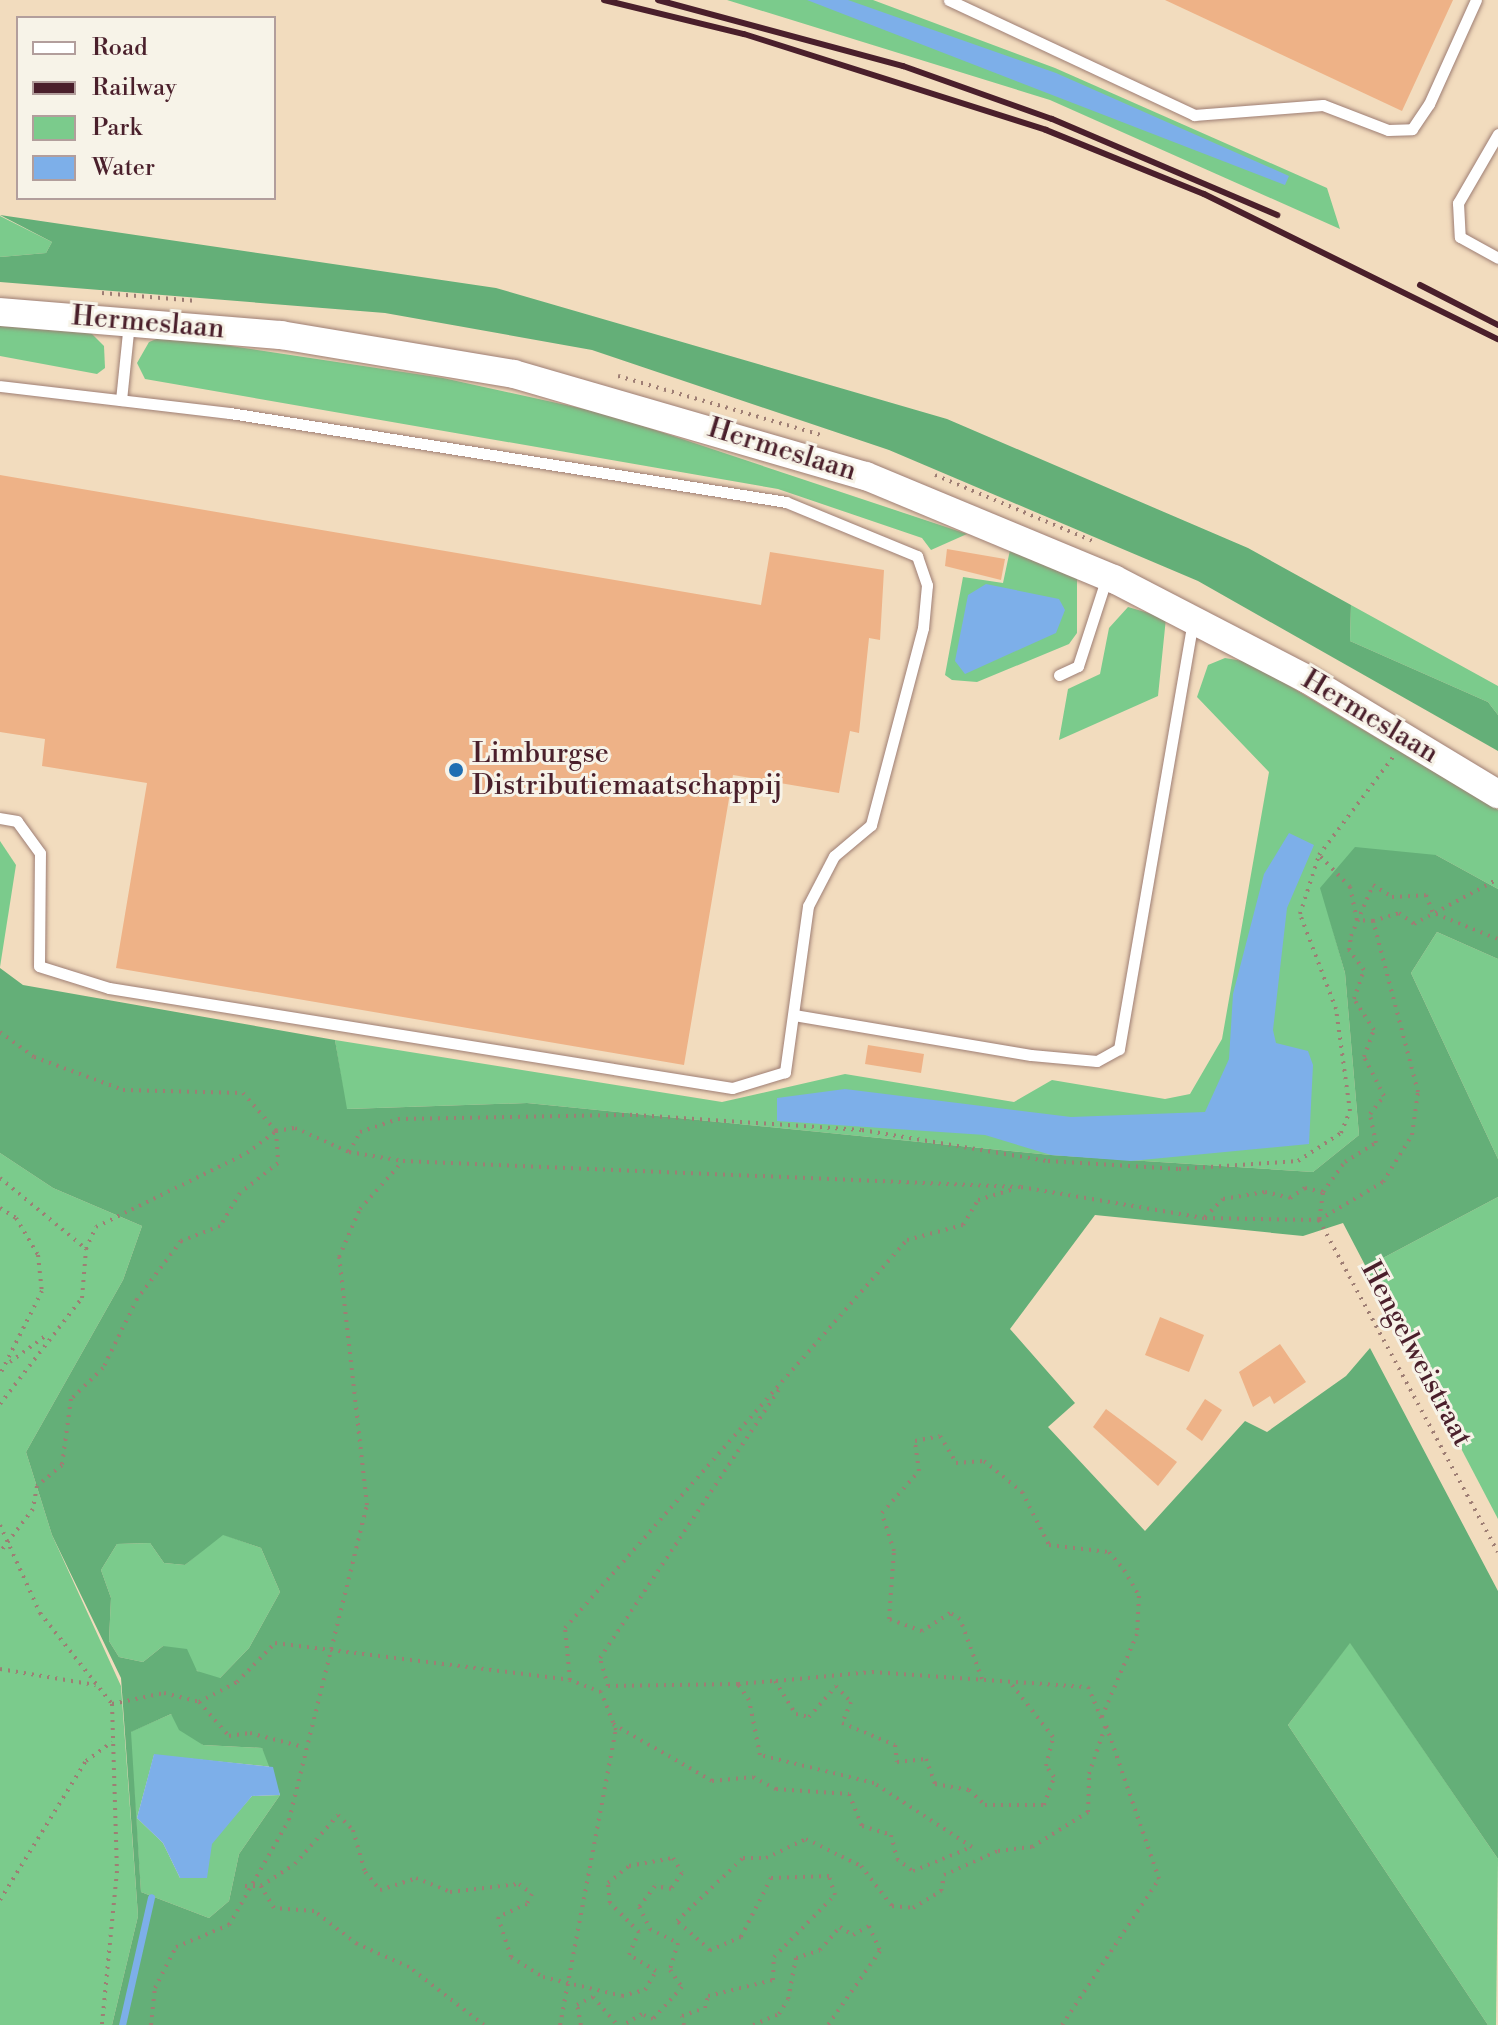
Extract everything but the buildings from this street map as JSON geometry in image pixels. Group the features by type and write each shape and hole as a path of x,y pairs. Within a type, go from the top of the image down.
{"street":[{"name":"Hermeslaan","path":"0,312 130,318 281,335 570,388 866,476 1107,576 1407,739 1498,794"}],"lane":[{"path":"949,0 1194,115 1323,105 1388,130 1412,129 1429,104 1476,0"},
{"path":"1498,134 1458,203 1460,237 1498,258"},
{"path":"121,400 130,318"},
{"path":"0,386 121,400 786,502 917,556 927,585 923,628 904,682 885,783 871,825 834,856 808,906 785,1072 732,1088 109,988 39,966 40,853 17,821 0,818"},
{"path":"1059,675 1078,666 1107,576"},
{"path":"794,1015 1031,1055 1097,1061 1119,1049 1193,620"}],"path":[{"path":"349,1152 360,1132 398,1119 636,1115 862,1130 1048,1161 1179,1169 1298,1161 1341,1133 1350,1111 1336,1009 1300,914 1319,855 1407,739"},
{"path":"1319,855 1350,887 1357,920"},
{"path":"1357,920 1373,921 1399,913 1414,924 1498,879"},
{"path":"1319,1220 1323,1192 1345,1162 1376,1143 1370,1114 1384,1096 1364,1057 1372,1020 1354,999 1364,970 1349,950 1357,920 1373,885 1392,897 1426,895 1433,913 1498,939"},
{"path":"0,1404 53,1330 82,1298 86,1249 96,1227 247,1153 276,1131 295,1128 349,1152 403,1161 1021,1187 1205,1218 1319,1220 1383,1182 1412,1135 1418,1092 1373,921"},
{"path":"0,1032 34,1057 123,1090 243,1093 276,1131 278,1163 240,1193 220,1226 181,1241 123,1320 103,1368 84,1379 71,1399 62,1465 37,1486 33,1509 0,1552"},
{"path":"151,2025 155,1988 176,1947 229,1925 245,1886 289,1820 303,1747 331,1654 367,1505 339,1257 360,1209 403,1161"},
{"path":"0,1178 86,1249"},
{"path":"570,1680 565,1628 907,1240 963,1225 978,1200 1021,1187"},
{"path":"1205,1218 1223,1199 1265,1192 1290,1198 1305,1188 1323,1192"},
{"path":"0,1208 16,1218 38,1255 42,1291 0,1374"},
{"name":"Hengelweistraat","path":"1319,1220 1344,1260 1498,1552"},
{"path":"7,1364 53,1330"},
{"path":"608,1686 600,1658 788,1376"},
{"path":"684,2025 682,2016 705,2008 708,1996 773,1980 774,1957 835,1895 829,1876 771,1878 741,1937 710,1950 677,1921 743,1858 766,1858 806,1839 861,1866 892,1906 913,1908 941,1891 944,1875 998,1851 1032,1847 1088,1812 1089,1774 1104,1722 1137,1634 1139,1596 1109,1552 1049,1545 1022,1492 984,1461 956,1463 940,1436 915,1441 919,1471 882,1513 894,1551 889,1619 922,1631 950,1613 960,1619 982,1679"},
{"path":"0,1525 40,1613 112,1704 117,1871 102,2025"},
{"path":"199,1702 237,1682 275,1643 331,1654 570,1680 601,1692 613,1724 570,1984 560,2025"},
{"path":"0,1669 98,1686"},
{"path":"601,1692 608,1686 738,1684 872,1672 1088,1687 1104,1722 1159,1879 1062,2025"},
{"path":"775,1681 796,1714 809,1717 836,1686 851,1702 842,1723 895,1745 897,1762 926,1759 935,1784 969,1790 985,1805 1044,1805 1054,1777 1046,1766 1053,1737 1009,1681"},
{"path":"613,1724 712,1781 753,1777 776,1789 849,1794 862,1826 891,1835 897,1859 913,1871 972,1847 874,1783 760,1755 749,1700 738,1684"},
{"path":"112,1704 164,1693 199,1702 229,1736 250,1733 303,1747"},
{"path":"0,1900 86,1761 112,1742"},
{"path":"245,1886 261,1886 295,1864 338,1815 353,1830 365,1872 380,1890 416,1878 450,1892 519,1884 532,1894 521,1909 498,1917 502,1943 525,1970 622,1996 645,1990 656,1971 629,1955 639,1932 610,1903 608,1883 629,1866 673,1858 682,1873 671,1889 655,1886 639,1907 650,1929 678,1943 670,1970 682,1987 653,2019 642,2014 623,2025"},
{"path":"261,1886 274,1908 314,1911 357,1944 409,1967 484,2025"},
{"path":"753,2025 779,2014 788,1999 796,1958 820,1950 840,1927 853,1935 869,1926 880,1951 828,2025"},
{"path":"581,2025 577,2005 593,1997 617,2025"}],"green space":[{"path":"727,0 873,0 1055,68 1327,188 1340,229 1050,100"},
{"path":"0,215 496,288 947,419 1248,548 1351,605 1350,641 1488,702 1498,715 1498,751 1198,581 889,450 592,350 385,313 0,282 0,257 46,253 52,242"},
{"path":"0,216 52,242 46,253 0,257"},
{"path":"0,326 88,330 104,346 105,368 97,374 0,356"},
{"path":"164,336 443,378 607,414 967,534 931,550 922,538 778,489 145,379 137,363 149,342"},
{"path":"1010,550 1077,577 1077,633 1069,644 977,682 952,680 945,675 963,577 1003,583"},
{"path":"1351,605 1498,686 1498,715 1488,702 1350,641"},
{"path":"1128,607 1166,618 1158,696 1059,740 1068,689 1100,674 1109,628"},
{"path":"1225,658 1249,662 1498,810 1498,889 1436,855 1321,888 1345,973 1359,1135 1313,1172 1051,1155 527,1103 346,1109 335,1040 722,1102 845,1074 1014,1102 1052,1080 1165,1099 1190,1094 1222,1039 1269,772 1197,697 1208,665"},
{"path":"0,841 16,865 0,967"},
{"path":"1355,847 1436,855 1498,889 1498,959 1437,932 1411,973 1498,1159 1498,1197 1366,1267 1343,1223 1303,1236 1095,1215 1010,1329 1075,1403 1048,1427 1145,1531 1245,1421 1267,1432 1346,1376 1370,1348 1498,1591 1498,1859 1350,1643 1288,1725 1488,2025 112,2025 138,1916 121,1678 52,1535 26,1452 123,1280 142,1226 53,1188 0,1153 0,968 23,985 335,1040 347,1109 527,1103 1051,1155 1313,1172 1359,1135 1345,973 1320,888","holes":["223,1535 261,1548 280,1592 249,1648 220,1678 197,1671 187,1649 163,1646 143,1662 119,1657 109,1641 111,1598 101,1570 117,1544 150,1543 164,1563 185,1565","171,1714 179,1730 203,1745 262,1748 280,1795 239,1854 229,1901 209,1918 141,1892 131,1732"]},
{"path":"1437,932 1498,959 1498,1159 1411,973"},
{"path":"0,1153 53,1188 142,1226 123,1280 26,1452 52,1535 121,1686 138,1916 112,2025 0,2025"},
{"path":"1498,1197 1498,1519 1366,1267"},
{"path":"222,1534 261,1548 280,1592 249,1648 220,1678 207,1678 163,1646 143,1662 119,1657 109,1641 111,1598 101,1570 117,1544 150,1543 164,1563 185,1565"},
{"path":"1350,1642 1498,1859 1496,2025 1488,2025 1288,1725"},
{"path":"171,1714 203,1745 262,1748 273,1767 154,1755 137,1818 163,1843 180,1878 252,1796 280,1795 239,1854 229,1901 209,1918 141,1892 130,1732"}],"water":[{"path":"807,0 848,0 1056,73 1289,176 1285,185"},
{"path":"986,584 1059,599 1065,610 1056,633 965,674 955,661 968,595"},
{"path":"1289,833 1314,845 1287,908 1273,1030 1276,1043 1308,1051 1313,1065 1309,1144 1131,1161 1051,1155 985,1135 777,1121 777,1098 845,1089 1071,1117 1205,1112 1229,1059 1233,994 1264,874"},
{"path":"154,1754 273,1767 280,1795 252,1796 212,1844 207,1878 180,1878 163,1843 137,1818"}],"waterway":[{"path":"122,2025 151,1897"}],"railway":[{"path":"604,0 744,34 1046,130 1204,194 1498,339"},
{"path":"658,0 903,66 1052,119 1277,215"},
{"path":"1420,285 1498,325"}],"place":[{"name":"Limburgse Distributiemaatschappij","path":"456,770"}]}
